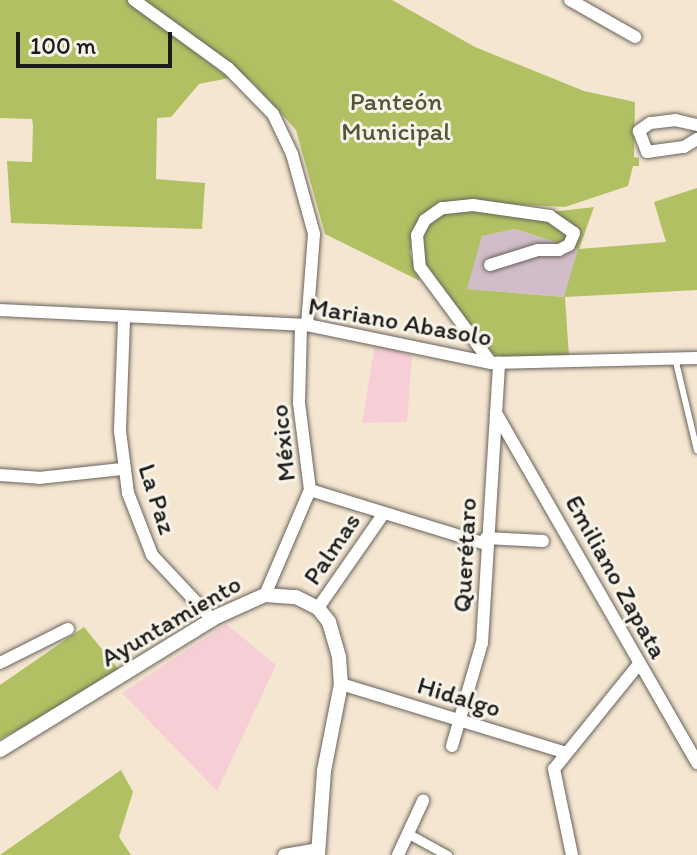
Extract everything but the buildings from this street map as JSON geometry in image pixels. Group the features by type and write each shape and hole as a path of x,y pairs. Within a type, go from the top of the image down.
{"street":[{"name":"México","path":"134,0 228,68 273,114 292,154 314,234 299,403 310,490 265,595"},
{"path":"570,0 635,37"},
{"path":"697,125 650,123 639,131 642,146 659,153 697,139"},
{"path":"490,265 538,250 559,250 569,245 574,233 550,216 473,205 442,208 425,220 417,235 420,267 495,363"},
{"name":"Mariano Abasolo","path":"0,310 124,320 304,325 495,363 697,358"},
{"name":"La Paz","path":"124,320 122,469 152,555 212,619"},
{"name":"Querétaro","path":"452,746 464,721 482,643 496,413 495,363"},
{"name":"Emiliano Zapata","path":"496,413 697,763"},
{"path":"0,475 39,478 122,469"},
{"path":"310,490 382,516 486,541 543,541"},
{"name":"Palmas","path":"318,608 382,516"},
{"name":"Ayuntamiento","path":"0,750 212,619 265,595 296,597 318,608"},
{"path":"284,855 318,852 324,771 341,684 337,638 318,608"},
{"path":"0,663 68,629"},
{"path":"572,855 554,769 564,752 639,664"},
{"name":"Hidalgo","path":"341,684 564,752"},
{"path":"398,855 423,801"},
{"path":"407,833 447,855"}],"lane":[{"path":"675,358 697,450"}],"shaded area":[{"path":"515,229 578,249 565,297 466,289 481,236"},
{"path":"375,344 412,355 407,422 362,423"},
{"path":"226,624 276,665 217,791 122,693"}],"green space":[{"path":"0,0 128,0 229,78 199,84 171,117 157,118 156,179 205,183 202,229 11,223 7,161 32,162 33,126 32,119 0,118"},
{"name":"Panteón Municipal","path":"143,0 392,0 475,47 584,91 635,102 634,157 639,158 639,166 633,166 628,186 565,207 449,201 414,231 410,253 420,281 325,234 296,130 253,83"},
{"path":"697,188 697,290 565,297 569,357 504,359 492,353 428,272 421,250 428,221 460,207 542,213 594,207 579,249 666,242 654,202","holes":["515,229 578,249 564,297 467,289 482,236"]},
{"path":"84,627 123,675 0,739 0,685"},
{"path":"121,770 133,792 119,837 131,855 0,855"}]}
